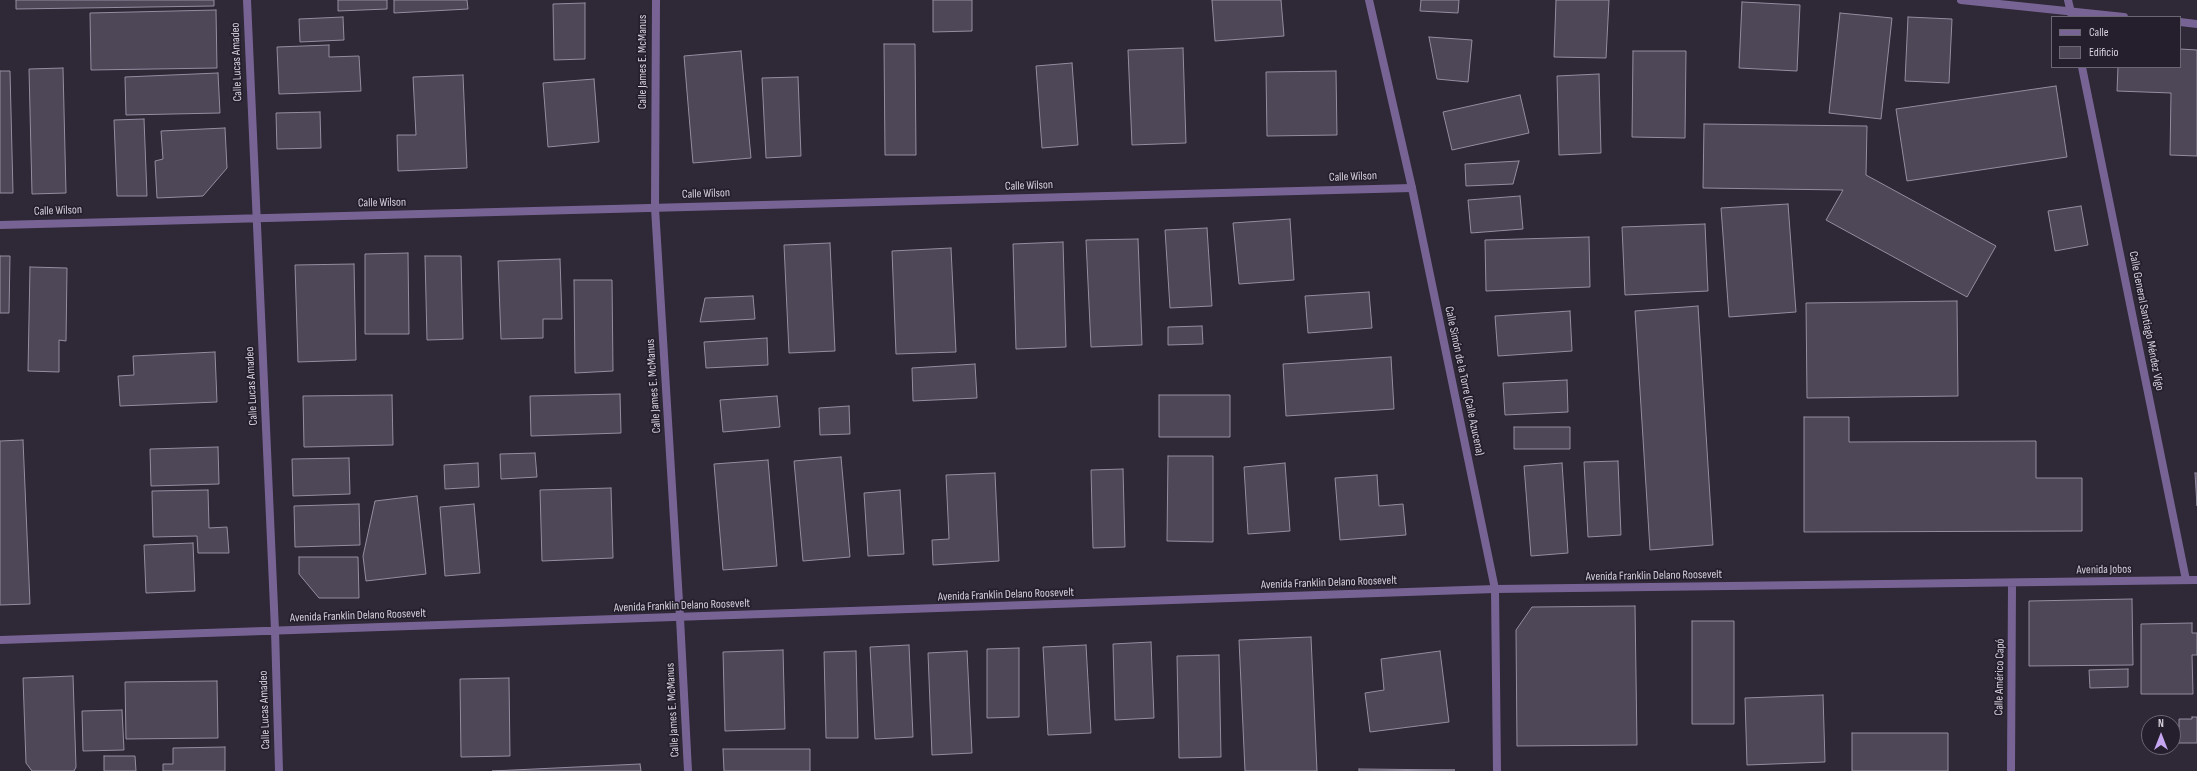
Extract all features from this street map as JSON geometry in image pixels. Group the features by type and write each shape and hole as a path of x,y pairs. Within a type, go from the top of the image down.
{"street":[{"name":"Calle Lucas Amadeo","path":"247,0 275,630 279,771"},
{"name":"Calle James E. McManus","path":"656,0 655,208 688,771"},
{"name":"Calle Simón de la Torre (Calle Azucena)","path":"1369,0 1412,188 1495,589 1497,771"},
{"path":"1961,0 2071,14 2106,16"},
{"path":"2068,0 2071,14"},
{"path":"2181,22 2197,24"},
{"name":"Calle General Santiago Méndez Vigo","path":"2082,68 2186,580"},
{"name":"Calle Wilson","path":"0,225 1412,188"},
{"name":"Avenida Jobos","path":"2012,583 2197,580"},
{"name":"Avenida Franklin Delano Roosevelt","path":"0,640 1495,589 2012,583"},
{"name":"Calle Américo Capó","path":"2011,771 2012,583"}],"building":[{"path":"16,0 214,0 214,6 16,9"},
{"path":"338,0 387,0 387,9 338,11"},
{"path":"394,0 467,0 468,9 394,13"},
{"path":"933,0 972,0 972,31 933,32"},
{"path":"1212,0 1281,0 1284,36 1215,41"},
{"path":"1421,0 1459,0 1458,13 1420,11"},
{"path":"1556,0 1609,0 1606,58 1554,57"},
{"path":"1742,2 1800,5 1797,71 1739,68"},
{"path":"585,3 585,59 554,60 553,4"},
{"path":"216,10 217,68 91,70 90,13"},
{"path":"1840,13 1892,18 1881,119 1829,113"},
{"path":"343,17 344,40 300,42 299,19"},
{"path":"1908,17 1952,19 1949,83 1905,81"},
{"path":"1429,37 1472,40 1468,82 1437,79"},
{"path":"884,44 915,44 916,155 885,155"},
{"path":"329,45 329,57 359,56 361,91 279,94 277,47"},
{"path":"1183,48 1186,143 1132,145 1128,50"},
{"path":"2181,49 2197,50 2197,156 2170,155 2171,93 2117,91 2118,68 2181,68"},
{"path":"741,51 751,158 693,163 684,56"},
{"path":"1633,51 1686,51 1685,138 1632,137"},
{"path":"1072,63 1078,145 1042,148 1036,66"},
{"path":"63,68 66,193 32,194 29,69"},
{"path":"0,71 10,71 13,193 0,193"},
{"path":"1336,71 1337,135 1267,136 1266,72"},
{"path":"218,73 220,113 126,115 125,77"},
{"path":"1599,74 1601,153 1559,155 1557,76"},
{"path":"463,75 467,168 398,171 397,135 416,135 413,77"},
{"path":"798,77 801,156 766,158 762,78"},
{"path":"594,79 599,142 548,147 543,83"},
{"path":"2056,86 2067,157 1907,181 1896,109"},
{"path":"1520,95 1529,133 1452,150 1443,112"},
{"path":"320,112 321,148 277,149 276,113"},
{"path":"144,119 147,196 117,196 114,120"},
{"path":"1704,124 1867,126 1866,175 1996,246 1967,297 1826,220 1843,190 1703,188"},
{"path":"225,128 227,168 203,196 157,198 155,161 163,159 161,131"},
{"path":"1519,161 1513,184 1466,186 1465,164"},
{"path":"1520,196 1523,229 1471,233 1468,200"},
{"path":"1788,204 1796,312 1729,317 1721,208"},
{"path":"2081,206 2088,245 2055,251 2048,211"},
{"path":"1290,219 1294,280 1239,284 1233,223"},
{"path":"1705,224 1708,291 1625,295 1622,227"},
{"path":"1207,228 1212,306 1170,308 1165,230"},
{"path":"1589,237 1590,287 1486,291 1485,240"},
{"path":"1138,239 1142,345 1091,347 1086,240"},
{"path":"1063,242 1066,347 1016,349 1013,244"},
{"path":"830,243 835,351 789,353 784,245"},
{"path":"951,248 956,352 896,354 892,251"},
{"path":"408,253 409,334 365,334 365,254"},
{"path":"0,256 10,256 9,313 0,313"},
{"path":"425,256 461,256 463,339 427,340"},
{"path":"560,259 562,319 543,319 543,338 501,339 498,261"},
{"path":"354,264 356,360 298,362 295,265"},
{"path":"30,267 67,268 66,341 59,340 59,372 28,371"},
{"path":"574,280 612,280 613,371 575,373"},
{"path":"1369,292 1372,328 1308,333 1305,296"},
{"path":"753,296 755,319 700,322 705,298"},
{"path":"1957,301 1958,396 1807,398 1806,303"},
{"path":"1698,306 1713,545 1650,550 1635,311"},
{"path":"1570,311 1572,351 1498,356 1495,316"},
{"path":"1202,326 1203,344 1168,345 1168,327"},
{"path":"767,338 768,365 706,368 704,342"},
{"path":"215,352 217,402 120,406 118,376 134,375 133,356"},
{"path":"1391,357 1394,409 1286,416 1283,364"},
{"path":"975,364 977,398 913,401 912,368"},
{"path":"1567,380 1568,412 1505,415 1503,383"},
{"path":"620,394 621,433 531,436 530,396"},
{"path":"392,395 393,445 304,447 303,396"},
{"path":"1159,395 1230,395 1230,437 1159,437"},
{"path":"777,396 780,427 723,432 720,400"},
{"path":"849,406 850,434 820,435 819,408"},
{"path":"1804,417 1849,417 1849,442 2036,441 2036,478 2082,478 2082,531 1804,532"},
{"path":"1514,427 1570,427 1570,449 1514,449"},
{"path":"23,440 30,604 0,605 0,441"},
{"path":"218,447 219,484 151,486 150,449"},
{"path":"535,453 537,477 501,479 500,454"},
{"path":"1168,456 1213,456 1213,542 1167,541"},
{"path":"841,457 850,557 803,561 794,461"},
{"path":"349,458 350,494 293,496 292,459"},
{"path":"768,460 777,566 723,570 714,464"},
{"path":"1618,461 1621,535 1588,537 1584,462"},
{"path":"478,463 479,487 445,489 444,465"},
{"path":"1285,463 1290,531 1248,534 1244,467"},
{"path":"1562,463 1568,553 1531,556 1524,466"},
{"path":"1123,469 1125,547 1093,548 1091,470"},
{"path":"995,473 999,561 933,565 932,540 949,539 946,475"},
{"path":"2195,473 2197,473 2197,506"},
{"path":"1377,475 1379,506 1403,504 1406,535 1340,540 1335,478"},
{"path":"611,488 613,558 542,561 540,490"},
{"path":"208,490 209,528 227,527 229,553 198,553 197,536 153,537 152,491"},
{"path":"900,490 904,554 868,556 864,493"},
{"path":"417,496 426,574 366,581 363,556 375,501"},
{"path":"359,504 360,545 295,547 294,506"},
{"path":"474,504 480,573 445,576 440,507"},
{"path":"193,543 195,591 146,593 144,545"},
{"path":"299,557 358,557 359,598 319,598 299,574"},
{"path":"2132,599 2133,665 2029,666 2029,601"},
{"path":"1635,606 1637,745 1517,746 1516,630 1532,607"},
{"path":"1692,621 1734,621 1734,724 1692,724"},
{"path":"2192,623 2192,633 2197,633 2197,655 2192,655 2193,694 2141,694 2141,624"},
{"path":"1311,637 1317,771 1245,771 1239,640"},
{"path":"1151,642 1154,718 1115,720 1113,644"},
{"path":"909,645 913,737 875,739 870,647"},
{"path":"1086,645 1091,733 1048,735 1043,647"},
{"path":"1019,648 1019,717 987,718 987,649"},
{"path":"783,650 785,729 725,731 723,652"},
{"path":"856,651 858,738 826,738 824,652"},
{"path":"967,651 972,753 932,755 928,653"},
{"path":"1440,651 1449,722 1370,732 1365,693 1384,690 1381,659"},
{"path":"1219,655 1221,757 1179,758 1177,656"},
{"path":"2128,669 2128,687 2090,688 2089,670"},
{"path":"73,676 76,767 74,771 32,771 26,763 23,678"},
{"path":"509,678 510,756 461,757 460,679"},
{"path":"217,681 218,738 126,739 125,682"},
{"path":"1823,695 1825,762 1747,765 1745,698"},
{"path":"122,710 124,750 83,751 82,711"},
{"path":"2192,717 2197,717 2197,743 2181,743 2181,719 2192,719"},
{"path":"1852,733 1948,733 1948,771 1852,771"},
{"path":"225,747 225,771 163,771 163,764 173,764 173,748"},
{"path":"723,749 810,749 810,771 724,771"},
{"path":"104,756 135,756 136,771 104,771"},
{"path":"640,764 641,771 492,771"},
{"path":"1359,769 1455,770 1359,771"}]}
